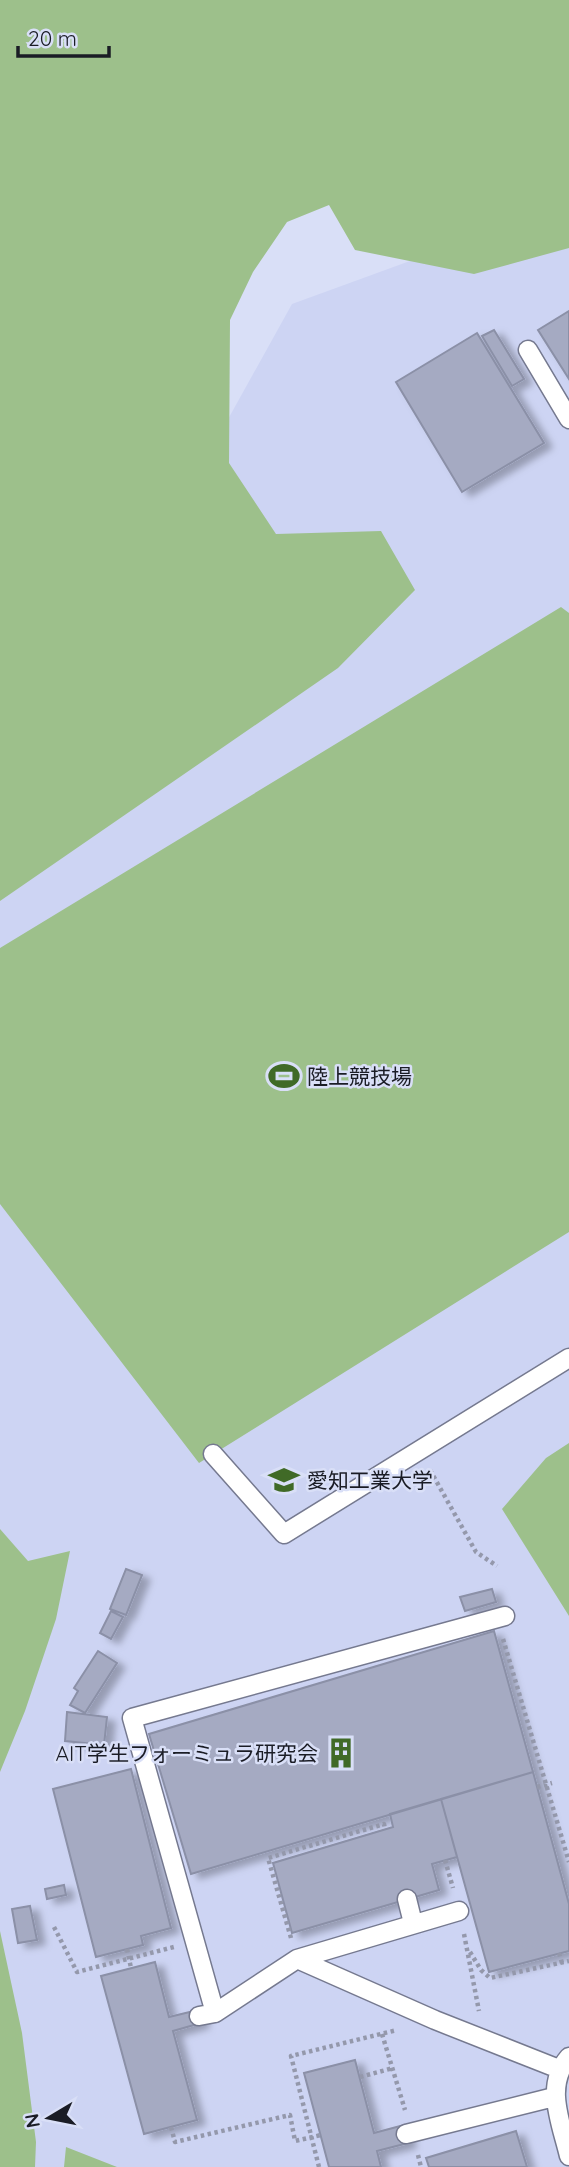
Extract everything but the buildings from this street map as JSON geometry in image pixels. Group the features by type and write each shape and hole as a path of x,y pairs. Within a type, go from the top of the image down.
{"lane":[{"path":"528,350 569,419"},
{"path":"213,1454 284,1534 569,1358"},
{"path":"459,1911 297,1959 207,2015 195,1942 132,1718 501,1617"},
{"path":"407,1899 413,1923"},
{"path":"297,1959 435,2021 564,2063 554,2097 569,2156"},
{"path":"409,2133 554,2097"}],"path":[{"path":"419,1451 476,1552 497,1566"},
{"path":"501,1617 545,1785 569,1862"},
{"path":"537,1787 552,1783"},
{"path":"297,1959 268,1858 384,1824 385,1829"},
{"path":"54,1927 77,1972 195,1942"},
{"path":"468,1948 489,1978 569,1961"},
{"path":"127,1949 131,1968"},
{"path":"559,1953 562,1963"},
{"path":"470,1956 484,2039"},
{"path":"319,2167 291,2056 435,2021"},
{"path":"383,2034 409,2133"},
{"path":"360,2077 393,2068"},
{"path":"171,2127 175,2143 290,2115 295,2141 321,2135"}],"shaded area":[{"name":"愛知工業大学","path":"569,203 569,2167 12,2167 0,2130 0,830 292,304"}],"green space":[{"path":"0,0 569,0 569,248 474,274 355,250 329,205 287,222 253,272 230,320 229,463 276,534 381,531 415,590 338,668 0,901"},
{"name":"陸上競技場","path":"561,607 569,613 569,1232 199,1463 0,1204 0,948"},
{"path":"569,1443 569,1616 502,1509 546,1458"},
{"path":"0,1529 28,1561 70,1551 56,1619 25,1711 0,1772"},
{"path":"0,1931 22,2033 36,2142 35,2167 0,2167"},
{"path":"66,2147 117,2167 64,2167"}],"place":[{"name":"陸上競技場","path":"284,1076"},
{"name":"愛知工業大学","path":"284,1480"},
{"name":"AIT学生フォーミュラ研究会","path":"341,1753"}]}
